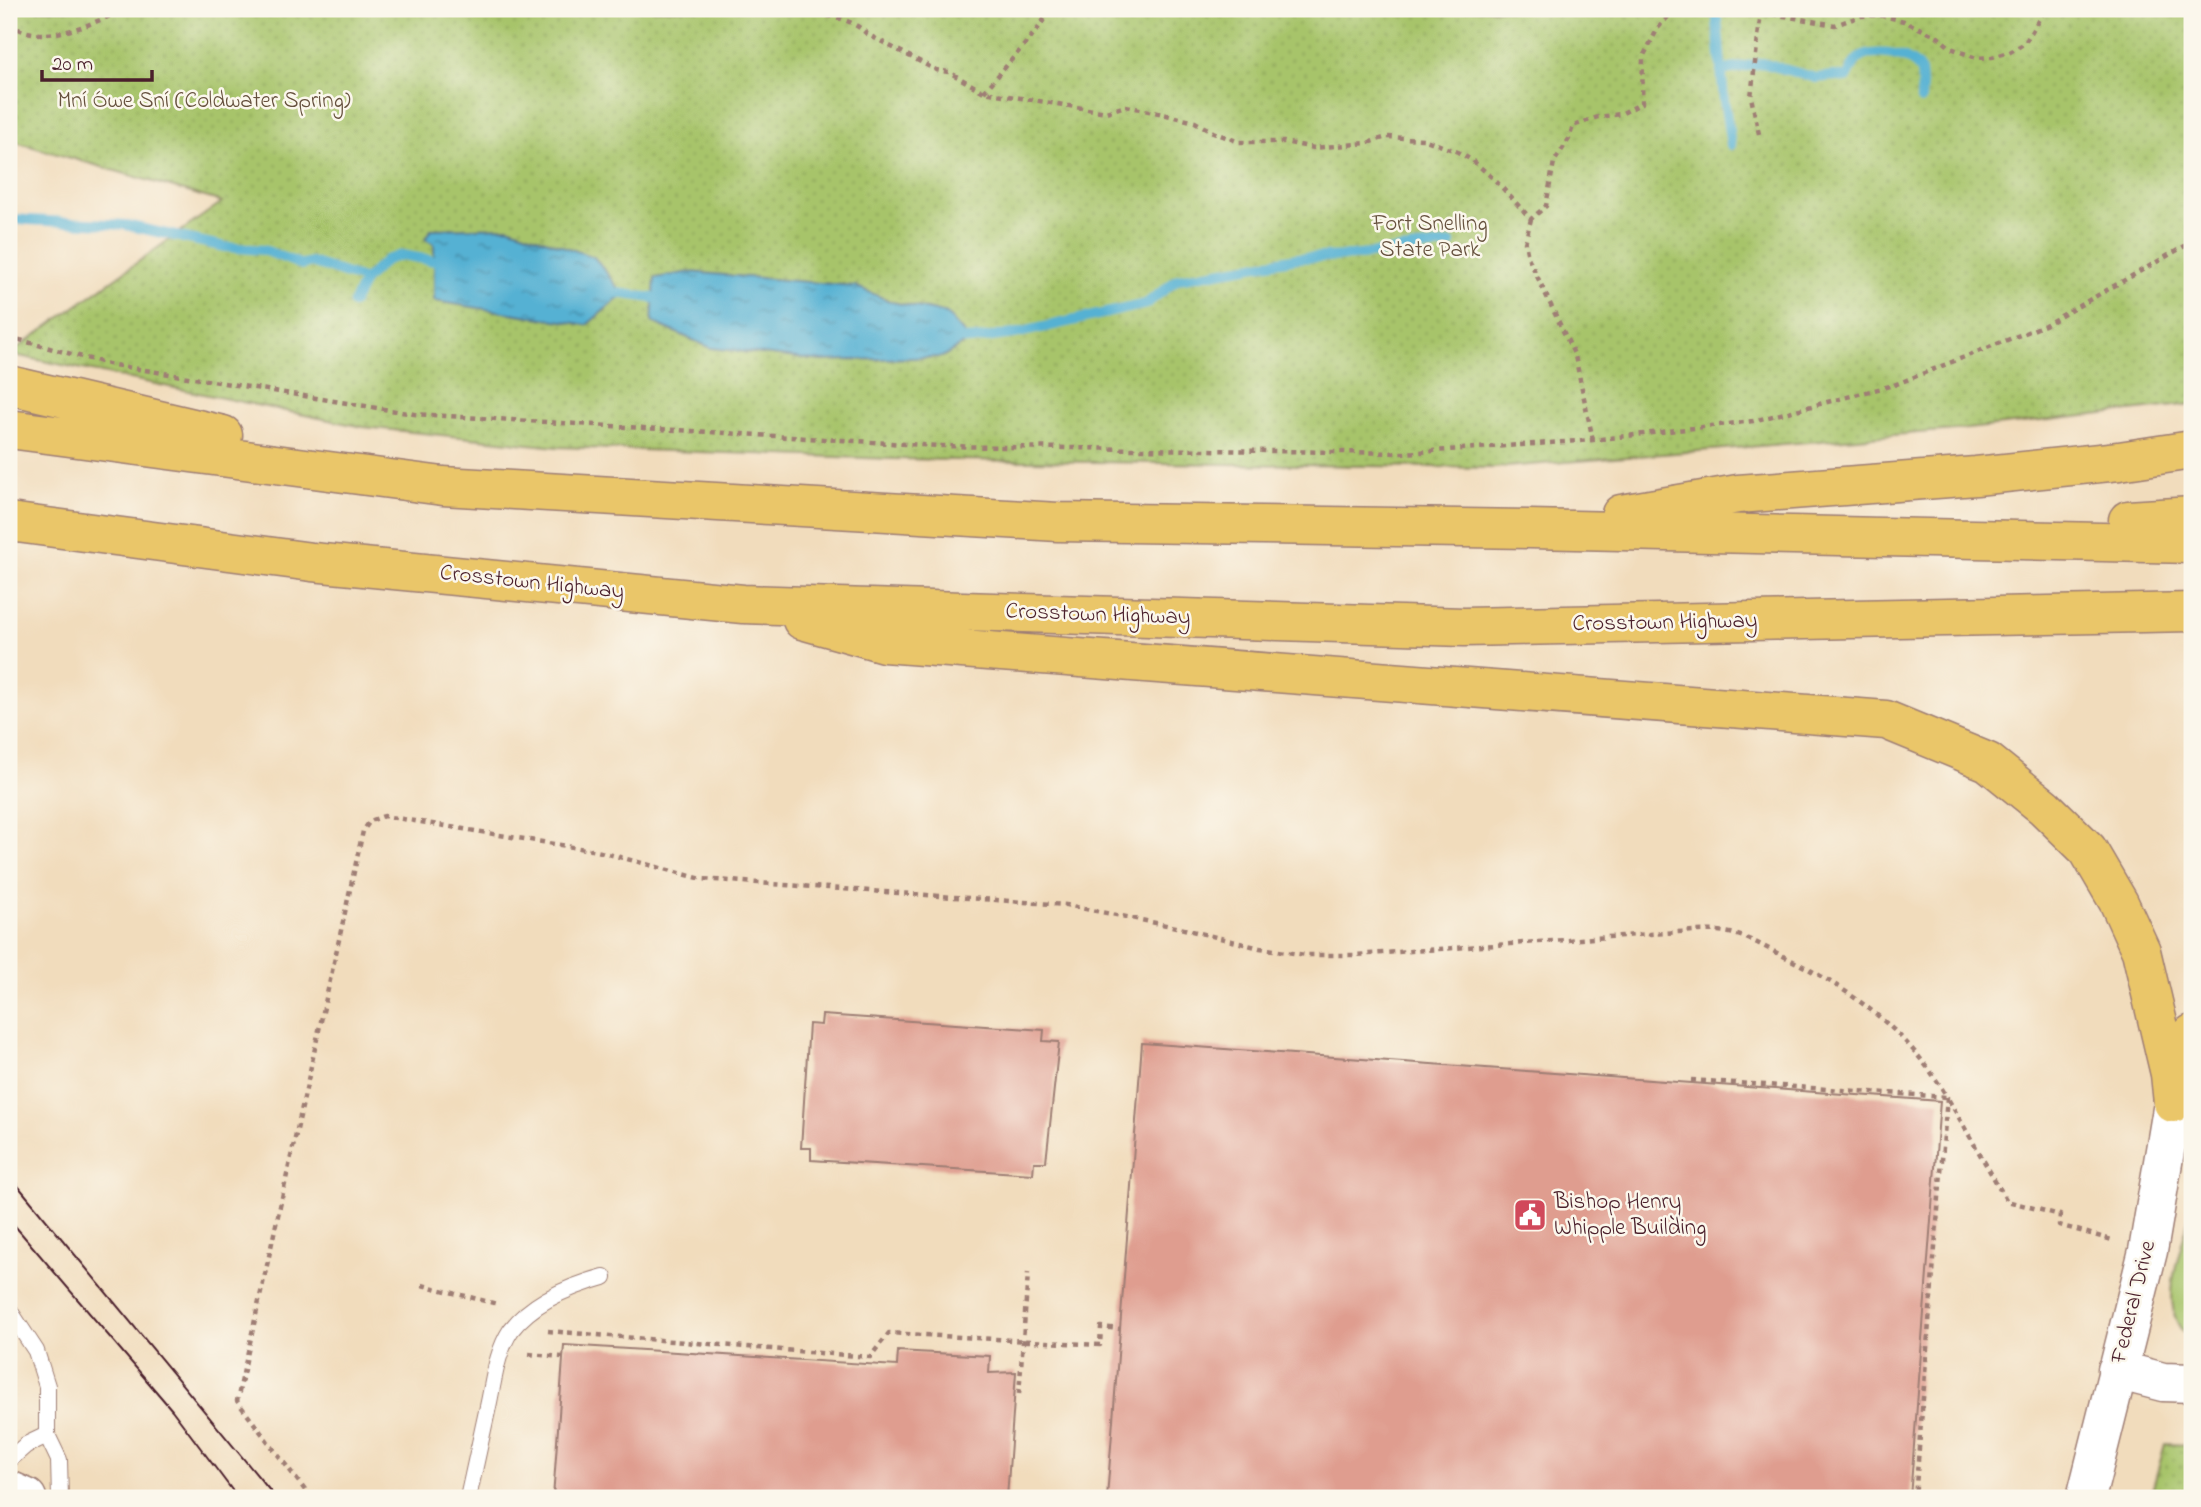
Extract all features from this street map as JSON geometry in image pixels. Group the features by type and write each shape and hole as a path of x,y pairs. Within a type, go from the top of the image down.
{"highway":[{"path":"9,385 443,486"},
{"path":"9,429 443,486 1058,522 1530,529 2192,544"},
{"path":"1530,529 1738,494 1976,476 2192,450"},
{"path":"1860,537 2192,516"},
{"name":"Crosstown Highway","path":"9,522 312,562 743,604 1464,627 2192,612"},
{"path":"743,604 884,643 1886,720 1988,762 2044,807 2088,850 2119,903 2141,951 2168,1063 2173,1103"},
{"path":"2173,1103 2192,1034"}],"street":[{"name":"Federal Drive","path":"2086,1498 2148,1251 2173,1103"},
{"path":"2117,1370 2163,1382 2192,1383"},
{"path":"9,1490 27,1498"}],"lane":[{"path":"468,1498 499,1356 510,1332 541,1303 580,1284 604,1277"},
{"path":"9,1310 36,1351 47,1386 47,1435 59,1460 60,1498"},
{"path":"9,1461 26,1445 47,1435"}],"path":[{"path":"9,24 43,35 75,30 127,9"},
{"path":"788,9 833,16 858,24 867,34 936,71 949,72 984,92 1106,112 1126,106 1195,121 1213,132 1239,142 1284,142 1314,148 1367,143 1387,137 1423,139 1458,152 1473,161 1494,179 1531,219"},
{"path":"984,92 1037,30 1051,9"},
{"path":"1593,440 1575,356 1528,257 1525,243 1531,219 1546,206 1554,162 1569,139 1573,126 1598,117 1620,114 1642,103 1643,57 1658,28 1675,9"},
{"path":"1723,9 1761,12 1835,25 1861,16 1879,15 1904,21 1938,37 1951,48 1976,58 2010,52 2025,43 2045,9"},
{"path":"1759,134 1751,97 1761,12"},
{"path":"9,337 108,364 414,414 937,446 1404,453 1593,440 1753,421 1894,385 2045,326 2192,242"},
{"path":"311,1498 237,1401 363,831 370,821 384,816 597,851 702,879 1066,905 1176,927 1260,948 1306,955 1355,955 1723,931 1745,937 1816,972 1883,1018 1937,1080 2007,1201 2060,1215 2059,1225 2073,1229"},
{"path":"1691,1080 1947,1097"},
{"path":"1915,1498 1947,1097"},
{"path":"1019,1394 1028,1273"},
{"path":"422,1285 498,1304 546,1331 870,1357 889,1333 1100,1345 1101,1327 1120,1329"},
{"path":"524,1354 563,1357"}],"green space":[{"name":"Fort Snelling State Park","path":"9,9 2192,9 2192,404 1967,429 1493,468 893,459 557,447 363,427 9,354 222,202 9,140"},
{"path":"2192,1207 2192,1340 2180,1328 2174,1313 2172,1296 2177,1259"},
{"path":"2165,1444 2192,1445 2192,1498 2150,1498"}],"water":[{"path":"508,227 594,257 623,294 587,325 434,301 434,244 425,239 431,229"},
{"path":"690,272 855,286 892,302 946,313 970,340 942,357 822,361 711,348 652,322 655,278"}],"building":[{"path":"822,1015 1044,1030 1043,1041 1059,1042 1046,1162 1034,1162 1033,1174 811,1160 811,1148 801,1148 809,1024 821,1025"},
{"name":"Bishop Henry Whipple Building","path":"1142,1043 1940,1101 1910,1498 1107,1498"},
{"path":"564,1345 897,1366 898,1351 990,1356 989,1373 1016,1372 1007,1498 553,1498"}],"waterway":[{"path":"1717,20 1731,145"},
{"path":"1721,71 1762,63 1816,78 1847,78 1858,59 1873,54 1893,55 1903,57 1917,66 1922,76 1921,100"},
{"path":"9,219 126,225 225,247 264,250 302,265 311,262 365,280 386,260 402,255 446,263"},
{"path":"957,338 970,340 1014,334 1146,304 1178,279 1297,258 1352,256 1451,244"},
{"path":"353,303 365,280"},
{"path":"610,292 667,300"}],"tram line":[{"path":"9,1175 276,1498"},
{"path":"9,1219 172,1410 238,1498"}],"place":[{"name":"Bishop Henry Whipple Building","path":"1530,1215"}],"park label":[{"name":"Mní Ówe Sní (Coldwater Spring)","path":"204,101"}]}
